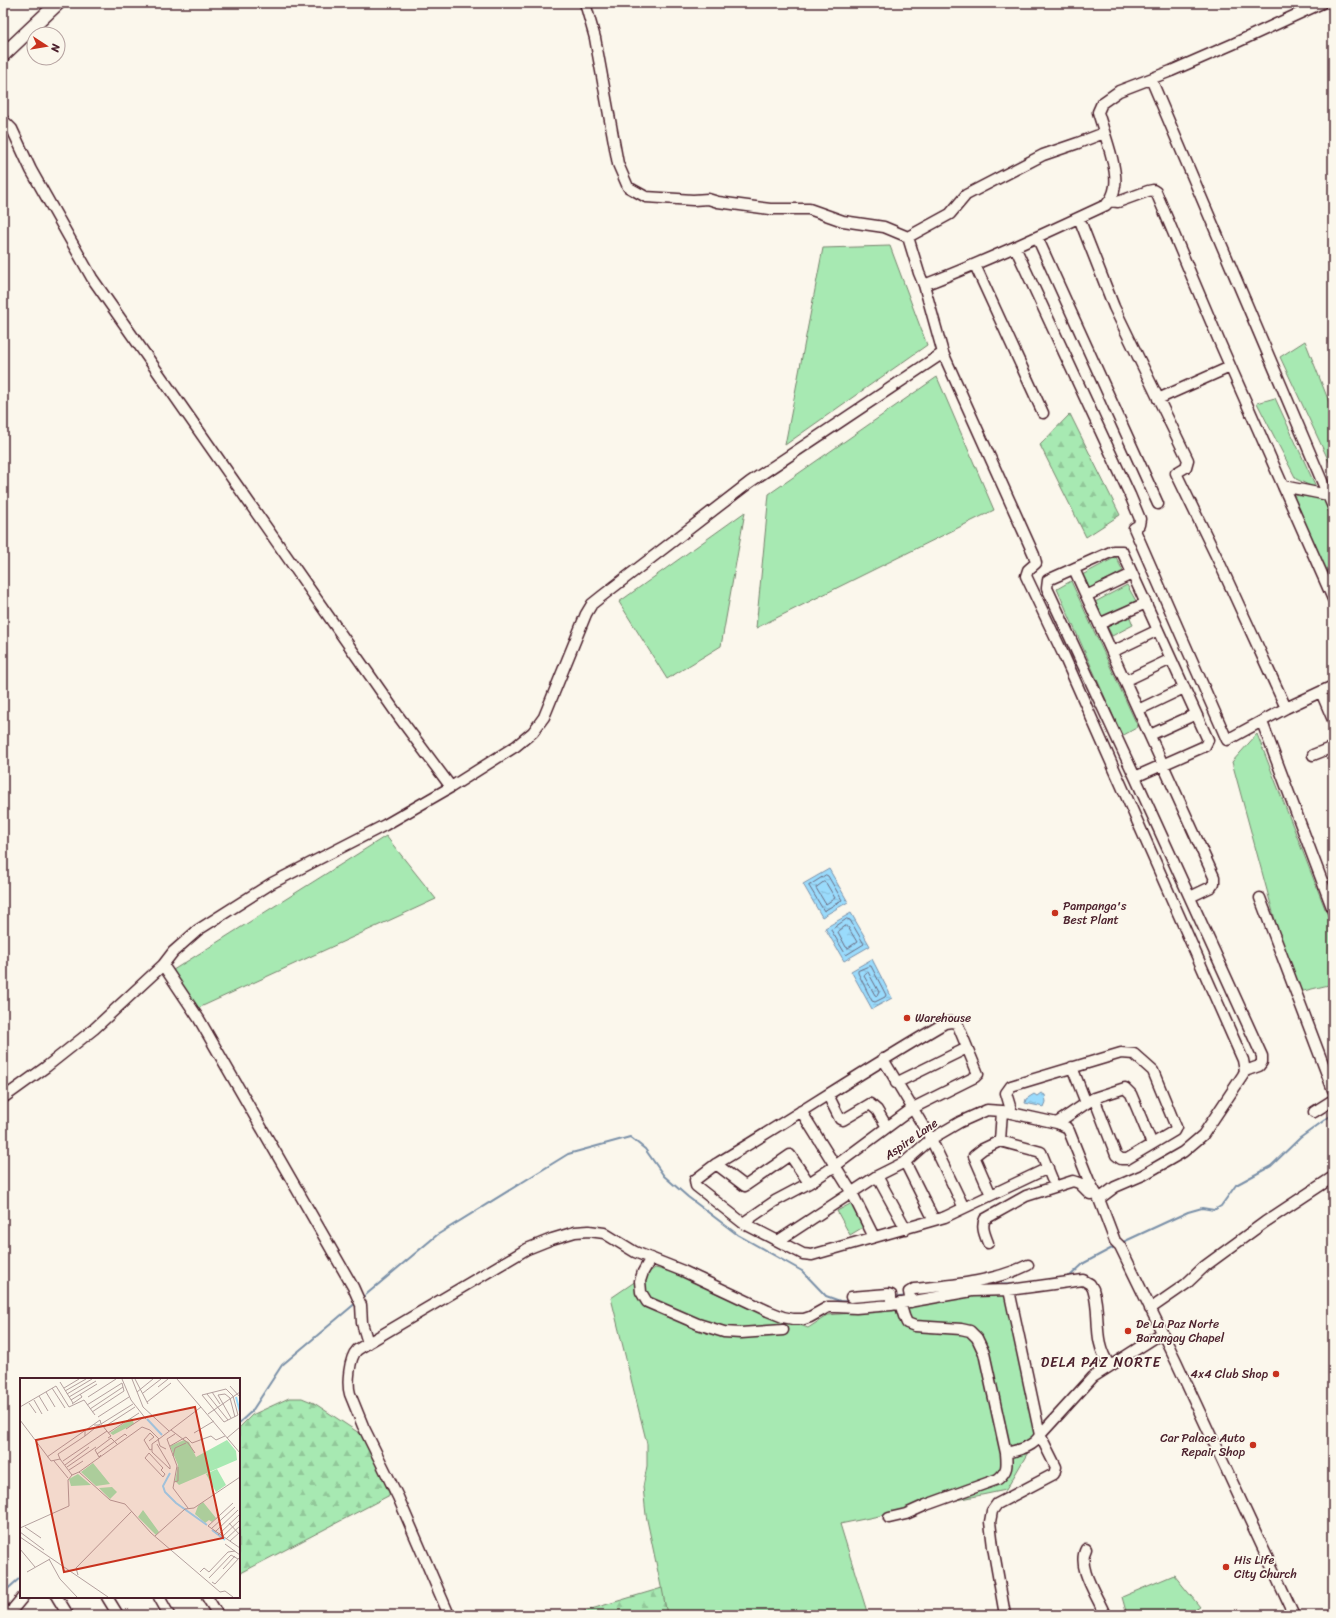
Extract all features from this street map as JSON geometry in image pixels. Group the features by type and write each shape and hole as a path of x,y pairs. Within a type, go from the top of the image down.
{"main road":[{"path":"3,55 58,3"}],"street":[{"path":"585,3 595,38 618,164 628,187 646,197 693,200 708,199 718,202 770,208 809,209 843,221 884,227 908,237"},
{"path":"924,285 976,265 1079,218 1106,205 1110,201 1116,180 1098,112 1102,103 1119,91 1233,44 1322,3"},
{"path":"1151,79 1333,507"},
{"path":"3,120 12,129 32,170 92,278 399,717 451,787"},
{"path":"908,237 950,214 966,195 1043,155 1104,132"},
{"path":"1110,201 1118,202 1153,190 1156,192 1230,367 1333,599"},
{"path":"1079,218 1114,307 1188,460 1186,467 1176,473 1217,557 1286,708"},
{"path":"908,237 924,285 943,353 1034,555 1036,562 1028,570 1026,576 1065,658 1154,858 1243,1060 1245,1071"},
{"path":"1037,237 1158,504"},
{"path":"1015,247 1130,495 1140,519 1139,525 1134,528 1227,740 1286,708 1333,686"},
{"path":"976,265 1043,413"},
{"path":"3,1098 46,1068 94,1029 162,965 173,952 198,930 272,883 385,825 451,787 516,746 533,732 544,717 586,614 592,604 750,482 943,353"},
{"path":"1158,399 1230,367"},
{"path":"1283,486 1328,495"},
{"path":"988,1244 983,1228 983,1223 986,1219 1026,1196 1073,1181 1079,1183 1090,1194 1097,1196 1143,1175 1183,1152 1203,1135 1245,1071 1259,1066 1262,1062 1262,1056 1190,897 1047,588 1048,580 1113,551 1119,550 1122,552 1146,603 1208,740 1205,746 1135,777"},
{"path":"1074,569 1214,877 1214,883 1211,887 1190,897"},
{"path":"1086,596 1132,574"},
{"path":"1099,624 1146,603"},
{"path":"1112,652 1158,630"},
{"path":"1125,681 1171,659"},
{"path":"1138,710 1184,688"},
{"path":"1321,692 1333,720"},
{"path":"1150,735 1196,714"},
{"path":"1262,722 1333,910"},
{"path":"1313,755 1333,747"},
{"path":"1260,898 1333,1090"},
{"path":"162,965 199,1019 353,1287 361,1305 362,1323 368,1343"},
{"path":"743,1223 775,1201 809,1183 835,1166 913,1108 975,1077 978,1074 957,1023 950,1022 883,1059 828,1095 716,1164 698,1177 694,1183 743,1223 803,1254 812,1255 946,1217 1048,1168"},
{"path":"896,1083 967,1048"},
{"path":"1000,1141 1007,1112 1006,1093 1011,1086 1072,1067 1121,1052 1134,1054 1153,1071 1176,1127 1174,1131 1127,1159 1116,1155 1072,1067"},
{"path":"883,1059 896,1083 931,1139 964,1208"},
{"path":"1057,1123 1090,1101 1125,1088 1131,1094 1152,1144"},
{"path":"828,1095 840,1119 843,1120 870,1104 877,1110 887,1127"},
{"path":"1314,1112 1333,1100"},
{"name":"Aspire Lane","path":"778,1241 877,1176 905,1162 931,1139 960,1122 987,1110 1007,1112 1057,1123"},
{"path":"801,1111 852,1193 874,1237"},
{"path":"1057,1123 1066,1127 1069,1131 1117,1244 1162,1333 1294,1615"},
{"path":"991,1195 974,1156 983,1149 1000,1141 1041,1152 1052,1179"},
{"path":"716,1164 744,1186 790,1155 809,1183"},
{"path":"905,1162 934,1220"},
{"path":"877,1176 906,1229"},
{"path":"1150,1309 1186,1284 1205,1266 1259,1226 1333,1178"},
{"path":"449,1615 398,1497 369,1439 350,1394 350,1366 356,1351 368,1343 527,1249 552,1239 575,1232 589,1231 604,1233 635,1252 683,1271 743,1300 784,1317 804,1319 828,1308 865,1302 894,1302 910,1298 972,1291 1009,1290 1083,1280 1090,1284 1094,1294 1098,1342 1103,1356 1110,1366"},
{"path":"651,1258 640,1281 642,1292 647,1302 698,1324 724,1332 741,1333 783,1330"},
{"path":"910,1298 914,1289 959,1284 998,1276 1010,1273 1028,1265"},
{"path":"1005,1615 992,1548 990,1517 997,1504 1054,1474 1056,1467 1040,1435 1009,1290"},
{"path":"851,1297 865,1302"},
{"path":"889,1518 906,1514 926,1505 998,1479 1008,1467 984,1353 977,1338 970,1332 961,1328 915,1326 907,1323 894,1302"},
{"path":"1006,1453 1037,1441 1040,1435 1093,1377 1162,1333"},
{"path":"1086,1549 1082,1556 1085,1571 1105,1615"},
{"path":"8,1615 17,1610 23,1598"},
{"path":"58,1598 68,1615"},
{"path":"108,1598 118,1615"},
{"path":"160,1598 170,1615"},
{"path":"208,1598 218,1615"}],"green space":[{"path":"890,246 927,345 785,445 823,248"},
{"path":"1305,341 1333,412 1333,470 1280,357"},
{"path":"937,377 994,510 756,628 769,494"},
{"path":"1275,398 1317,489 1296,479 1257,403"},
{"path":"1070,414 1120,515 1086,537 1040,445"},
{"path":"1293,495 1327,499 1333,513 1333,590"},
{"path":"745,512 721,646 667,679 619,602"},
{"path":"1116,557 1123,571 1089,589 1082,575"},
{"path":"1071,581 1138,727 1122,736 1057,589"},
{"path":"1127,585 1136,601 1103,618 1095,602"},
{"path":"1129,615 1133,625 1112,636 1107,626"},
{"path":"1257,734 1333,929 1333,984 1295,993 1232,762"},
{"path":"386,836 436,899 194,1010 170,972"},
{"path":"852,1203 865,1226 850,1235 837,1211"},
{"path":"655,1268 676,1273 720,1295 808,1328 828,1315 907,1308 973,1295 1005,1295 1037,1437 1006,1490 840,1524 868,1615 667,1615 646,1515 643,1487 647,1466 647,1444 611,1298"},
{"path":"289,1398 302,1398 314,1403 365,1437 390,1495 240,1573 240,1427 252,1415"},
{"path":"1174,1575 1200,1607 1186,1615 1127,1615 1122,1597"},
{"path":"662,1588 667,1615 571,1615"}],"water":[{"path":"829,869 848,902 822,917 803,884"},
{"path":"851,913 870,946 844,961 825,928"},
{"path":"872,959 892,998 872,1009 851,971"},
{"path":"1041,1093 1045,1095 1046,1102 1044,1107 1025,1103 1026,1099 1034,1094 1037,1096"}],"waterway":[{"path":"1121,1243 1188,1212 1202,1208 1214,1210 1221,1206 1236,1185 1271,1166 1300,1138 1333,1114"},
{"path":"362,1298 437,1235 568,1154 630,1137 645,1149 664,1176 688,1197 738,1235 802,1271 826,1296 840,1301 869,1302"},
{"path":"1063,1278 1070,1276 1084,1263 1116,1246"},
{"path":"980,1285 1022,1284"},
{"path":"893,1298 907,1296"},
{"path":"878,1301 887,1299"},
{"path":"240,1422 252,1411 282,1365 357,1302"},
{"path":"3,1593 20,1578"}],"place":[{"name":"Pampanga's Best Plant","path":"1055,913"},
{"name":"Warehouse","path":"907,1018"},
{"name":"De La Paz Norte Barangay Chapel","path":"1128,1331"},
{"name":"4x4 Club Shop","path":"1276,1374"},
{"name":"Car Palace Auto Repair Shop","path":"1253,1445"},
{"name":"His Life City Church","path":"1226,1567"}],"district":[{"name":"DELA PAZ NORTE","path":"1101,1362"}]}
